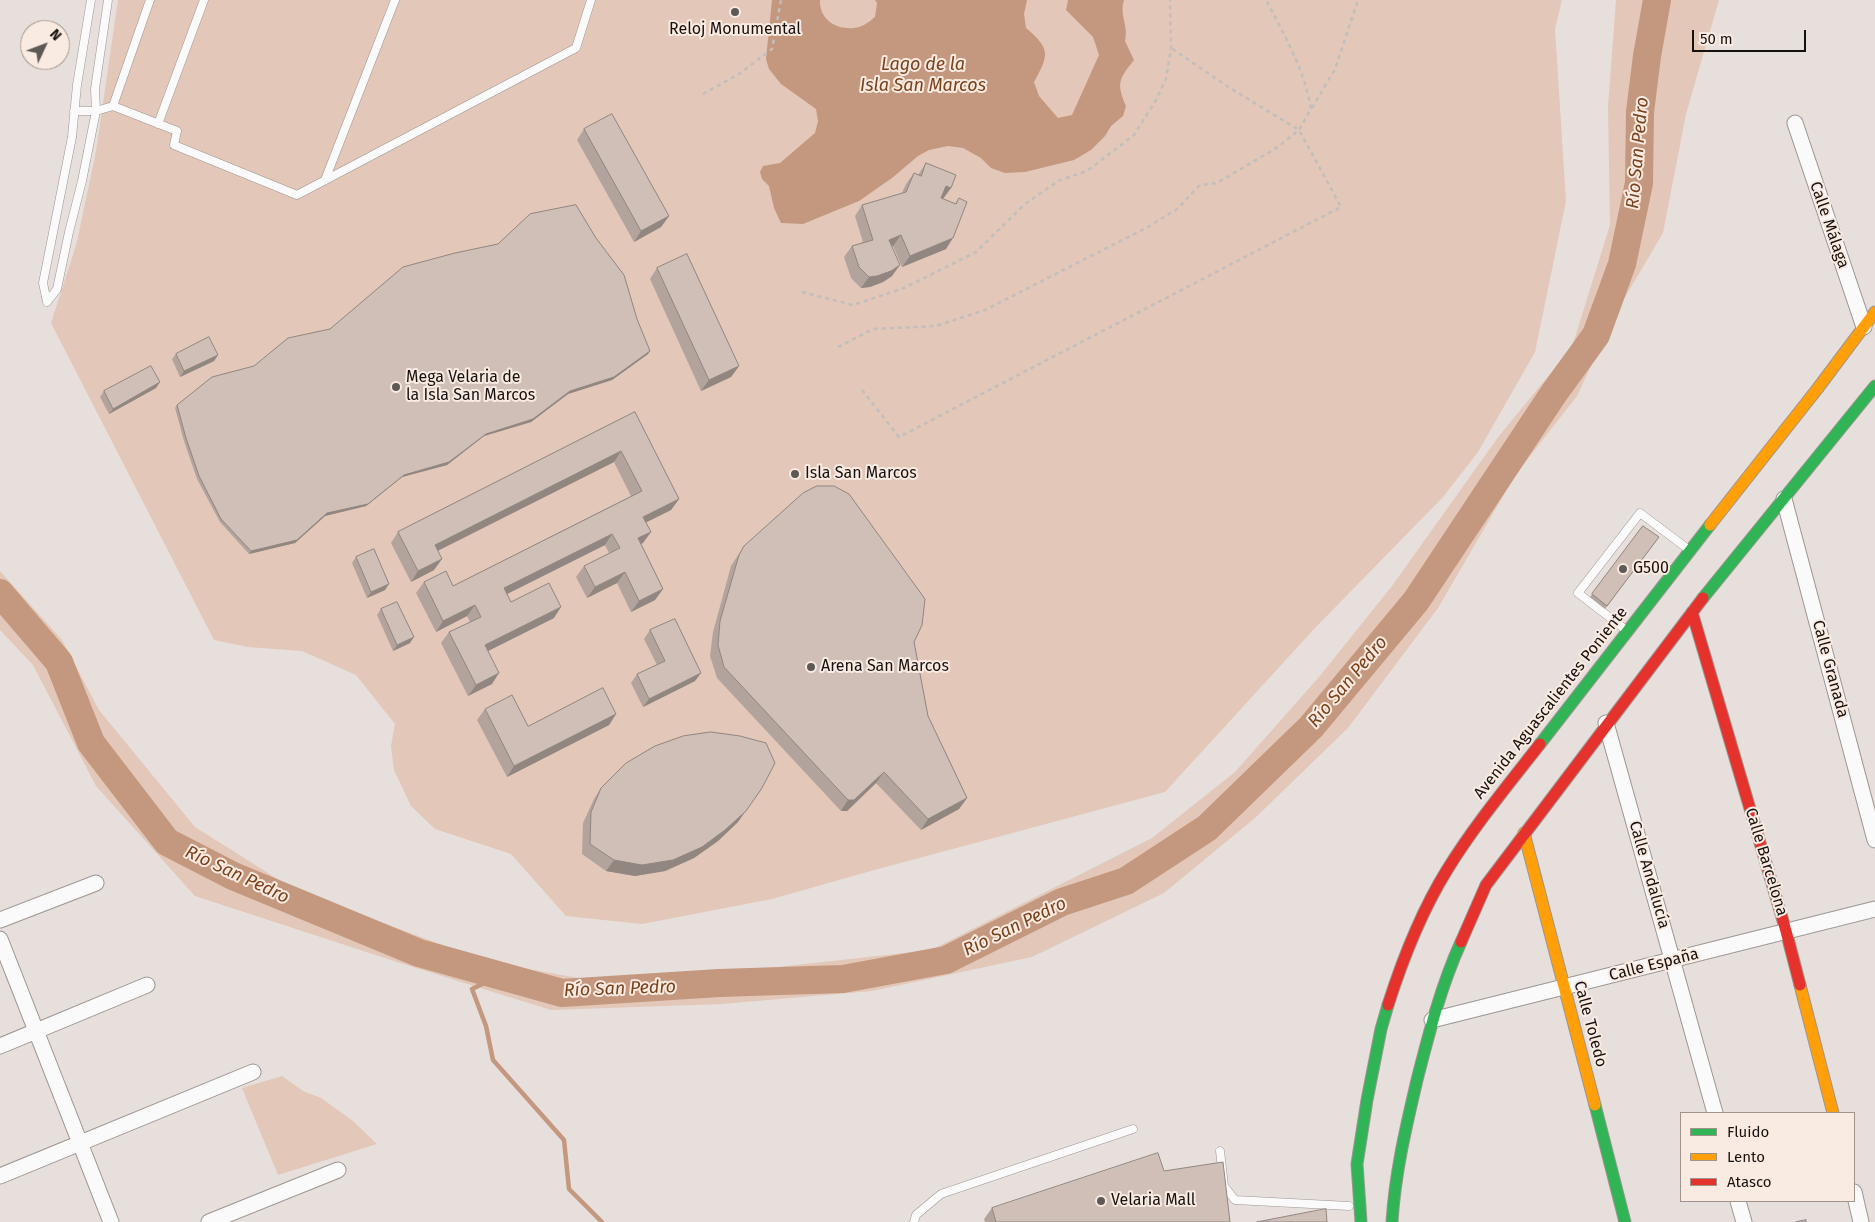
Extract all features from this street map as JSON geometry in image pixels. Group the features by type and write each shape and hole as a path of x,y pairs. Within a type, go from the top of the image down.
{"main road":[{"name":"Avenida Aguascalientes Poniente","path":"1350,1222 1349,1206 1367,1100 1382,1029 1399,970 1422,917 1447,870 1483,818 1875,312"},
{"path":"1392,1222 1394,1188 1404,1134 1432,1020 1457,950 1486,885 1606,723 1692,612 1874,390"},
{"name":"Calle Barcelona","path":"1692,612 1786,931 1833,1112"},
{"name":"Calle Toledo","path":"1524,833 1625,1222"},
{"name":"Avenida Aguascalientes Poniente","path":"1357,1166 1361,1222"},
{"path":"1394,1188 1398,1222"}],"street":[{"name":"Calle Málaga","path":"1794,124 1864,327"},
{"name":"Calle Granada","path":"1784,499 1875,840"},
{"name":"Calle Andalucía","path":"1606,723 1715,1112"},
{"path":"0,920 96,883"},
{"name":"Calle España","path":"1432,1020 1875,909"},
{"path":"0,940 111,1222"},
{"path":"0,1046 147,985"},
{"path":"0,1176 253,1072"},
{"path":"209,1222 338,1170"},
{"path":"1855,1196 1862,1222"},
{"path":"1738,1202 1744,1222"}],"lane":[{"path":"91,0 77,85 72,137 43,283 47,302 57,289 82,182 96,111 94,90 108,0"},
{"path":"113,106 150,0"},
{"path":"158,124 204,0"},
{"path":"325,180 395,0"},
{"path":"74,111 96,111 113,106 177,131 174,145 297,195 576,48 591,0"},
{"path":"54,228 69,232"},
{"path":"1627,631 1578,593 1640,513 1690,550"},
{"path":"914,1222 916,1215 941,1194 1133,1129"},
{"path":"1220,1152 1224,1186 1235,1200 1349,1206"}],"path":[{"path":"703,94 739,74 772,49 781,0"},
{"path":"802,292 854,305 904,288 976,252 1025,204 1058,181 1087,171 1134,135 1156,100 1166,79 1170,48 1170,0"},
{"path":"1266,0 1286,38 1308,91 1311,109"},
{"path":"838,347 873,329 936,326 985,310 1148,227 1177,209 1200,185 1217,183 1278,147 1299,130 1335,69 1358,0"},
{"path":"862,390 899,436 1341,207 1299,130 1230,88 1170,48"}],"shaded area":[{"name":"Isla San Marcos","path":"118,0 1562,0 1555,29 1566,201 1535,352 1478,452 1443,497 1314,629 1165,792 772,899 642,924 566,916 511,854 435,829 411,806 394,770 391,746 395,724 356,675 302,651 248,647 214,640 51,323 77,242 96,151"},
{"path":"1616,0 1719,0 1686,114 1663,233 1618,309 1577,396 1516,474 1438,608 1348,728 1255,818 1164,893 1032,957 872,991 722,1004 551,1010 397,962 195,896 96,786 33,665 0,630 0,571 62,640 99,710 195,827 295,890 488,962 607,983 931,950 1152,838 1235,772 1319,677 1392,586 1499,436 1572,347 1610,225 1608,107"},
{"path":"282,1076 303,1091 321,1098 353,1121 377,1144 278,1175 242,1088"}],"water":[{"name":"Lago de la Isla San Marcos","path":"772,0 820,0 822,13 830,22 841,27 854,28 860,27 875,17 877,3 875,0 1027,0 1024,14 1026,28 1040,41 1045,53 1043,65 1034,82 1039,96 1058,118 1072,115 1099,55 1093,37 1066,10 1068,0 1124,0 1125,41 1134,60 1122,77 1120,86 1126,106 1123,116 1111,126 1105,136 1091,150 1074,160 1025,172 1005,173 991,168 981,158 963,148 948,146 929,150 918,156 892,178 859,201 803,224 781,223 774,208 769,186 762,179 760,172 763,166 780,163 815,133 818,121 816,109 781,84 769,69 766,59"}],"building":[{"path":"612,114 669,216 641,231 584,129"},
{"path":"926,163 956,175 951,188 946,186 941,198 956,204 959,198 967,202 953,238 910,256 901,235 889,240 900,265 891,271 869,277 859,267 852,246 873,240 862,205 906,192 914,173 921,176"},
{"name":"Mega Velaria de la Isla San Marcos","path":"576,205 596,238 624,275 637,319 650,351 614,377 570,391 533,419 486,434 449,462 404,475 368,504 327,513 297,540 251,551 221,519 199,476 177,405 212,377 254,366 288,338 330,329 403,267 498,244 530,214"},
{"path":"687,254 739,366 709,380 657,268"},
{"path":"209,337 218,355 184,371 176,354"},
{"path":"151,366 160,382 113,409 104,391"},
{"path":"635,412 679,499 643,517 651,532 638,538 663,589 639,601 625,572 595,587 584,566 620,548 612,534 504,588 511,602 549,583 561,607 485,645 499,673 476,685 449,632 481,617 475,605 443,621 424,582 446,571 453,586 642,491 621,451 435,545 442,559 418,571 398,532"},
{"name":"Arena San Marcos","path":"817,486 834,486 849,494 925,599 922,625 914,642 928,716 967,798 928,819 884,772 854,800 848,800 724,667 718,645 720,621 739,555 744,546 803,493"},
{"name":"G500","path":"1643,526 1659,537 1607,606 1592,594"},
{"path":"374,549 389,584 371,592 356,557"},
{"path":"397,602 414,637 397,645 381,609"},
{"path":"675,619 701,673 649,699 637,674 665,661 650,630"},
{"path":"603,688 616,714 514,766 485,709 512,695 528,726"},
{"path":"711,732 740,736 766,743 775,763 762,788 746,811 702,847 673,860 642,865 614,860 590,844 591,812 601,788 626,763 655,746 683,736"},
{"path":"1158,1153 1164,1171 1223,1162 1230,1222 996,1222 992,1208"},
{"path":"1326,1209 1327,1222 1257,1222"}],"waterway":[{"name":"Río San Pedro","path":"0,593 59,662 91,743 167,842 233,876 419,953 562,993 719,983 843,979 946,960 1062,902 1126,881 1207,828 1311,727 1416,601 1554,393 1596,335 1622,264 1639,183 1640,112 1657,0"},
{"path":"499,976 472,989 486,1026 493,1060 564,1140 569,1189 602,1222"}],"traffic: fast":[{"path":"1703,598 1875,386"},
{"path":"1540,744 1710,525"},
{"path":"1392,1222 1398,1168 1417,1080 1441,993 1461,942"},
{"path":"1361,1222 1357,1164 1367,1100 1381,1029 1388,1005"},
{"path":"1595,1105 1625,1222"}],"traffic: slow":[{"path":"1710,525 1875,312"},
{"path":"1524,833 1595,1105"},
{"path":"1800,985 1833,1112"}],"traffic: jam":[{"path":"1461,942 1486,885 1703,598"},
{"path":"1692,612 1786,931 1800,985"},
{"path":"1388,1005 1413,936 1438,886 1457,854 1540,744"}],"place":[{"name":"Reloj Monumental","path":"735,12"},
{"name":"Mega Velaria de la Isla San Marcos","path":"396,387"},
{"name":"Isla San Marcos","path":"795,474"},
{"name":"G500","path":"1623,569"},
{"name":"Arena San Marcos","path":"811,667"},
{"name":"Velaria Mall","path":"1101,1201"}]}
